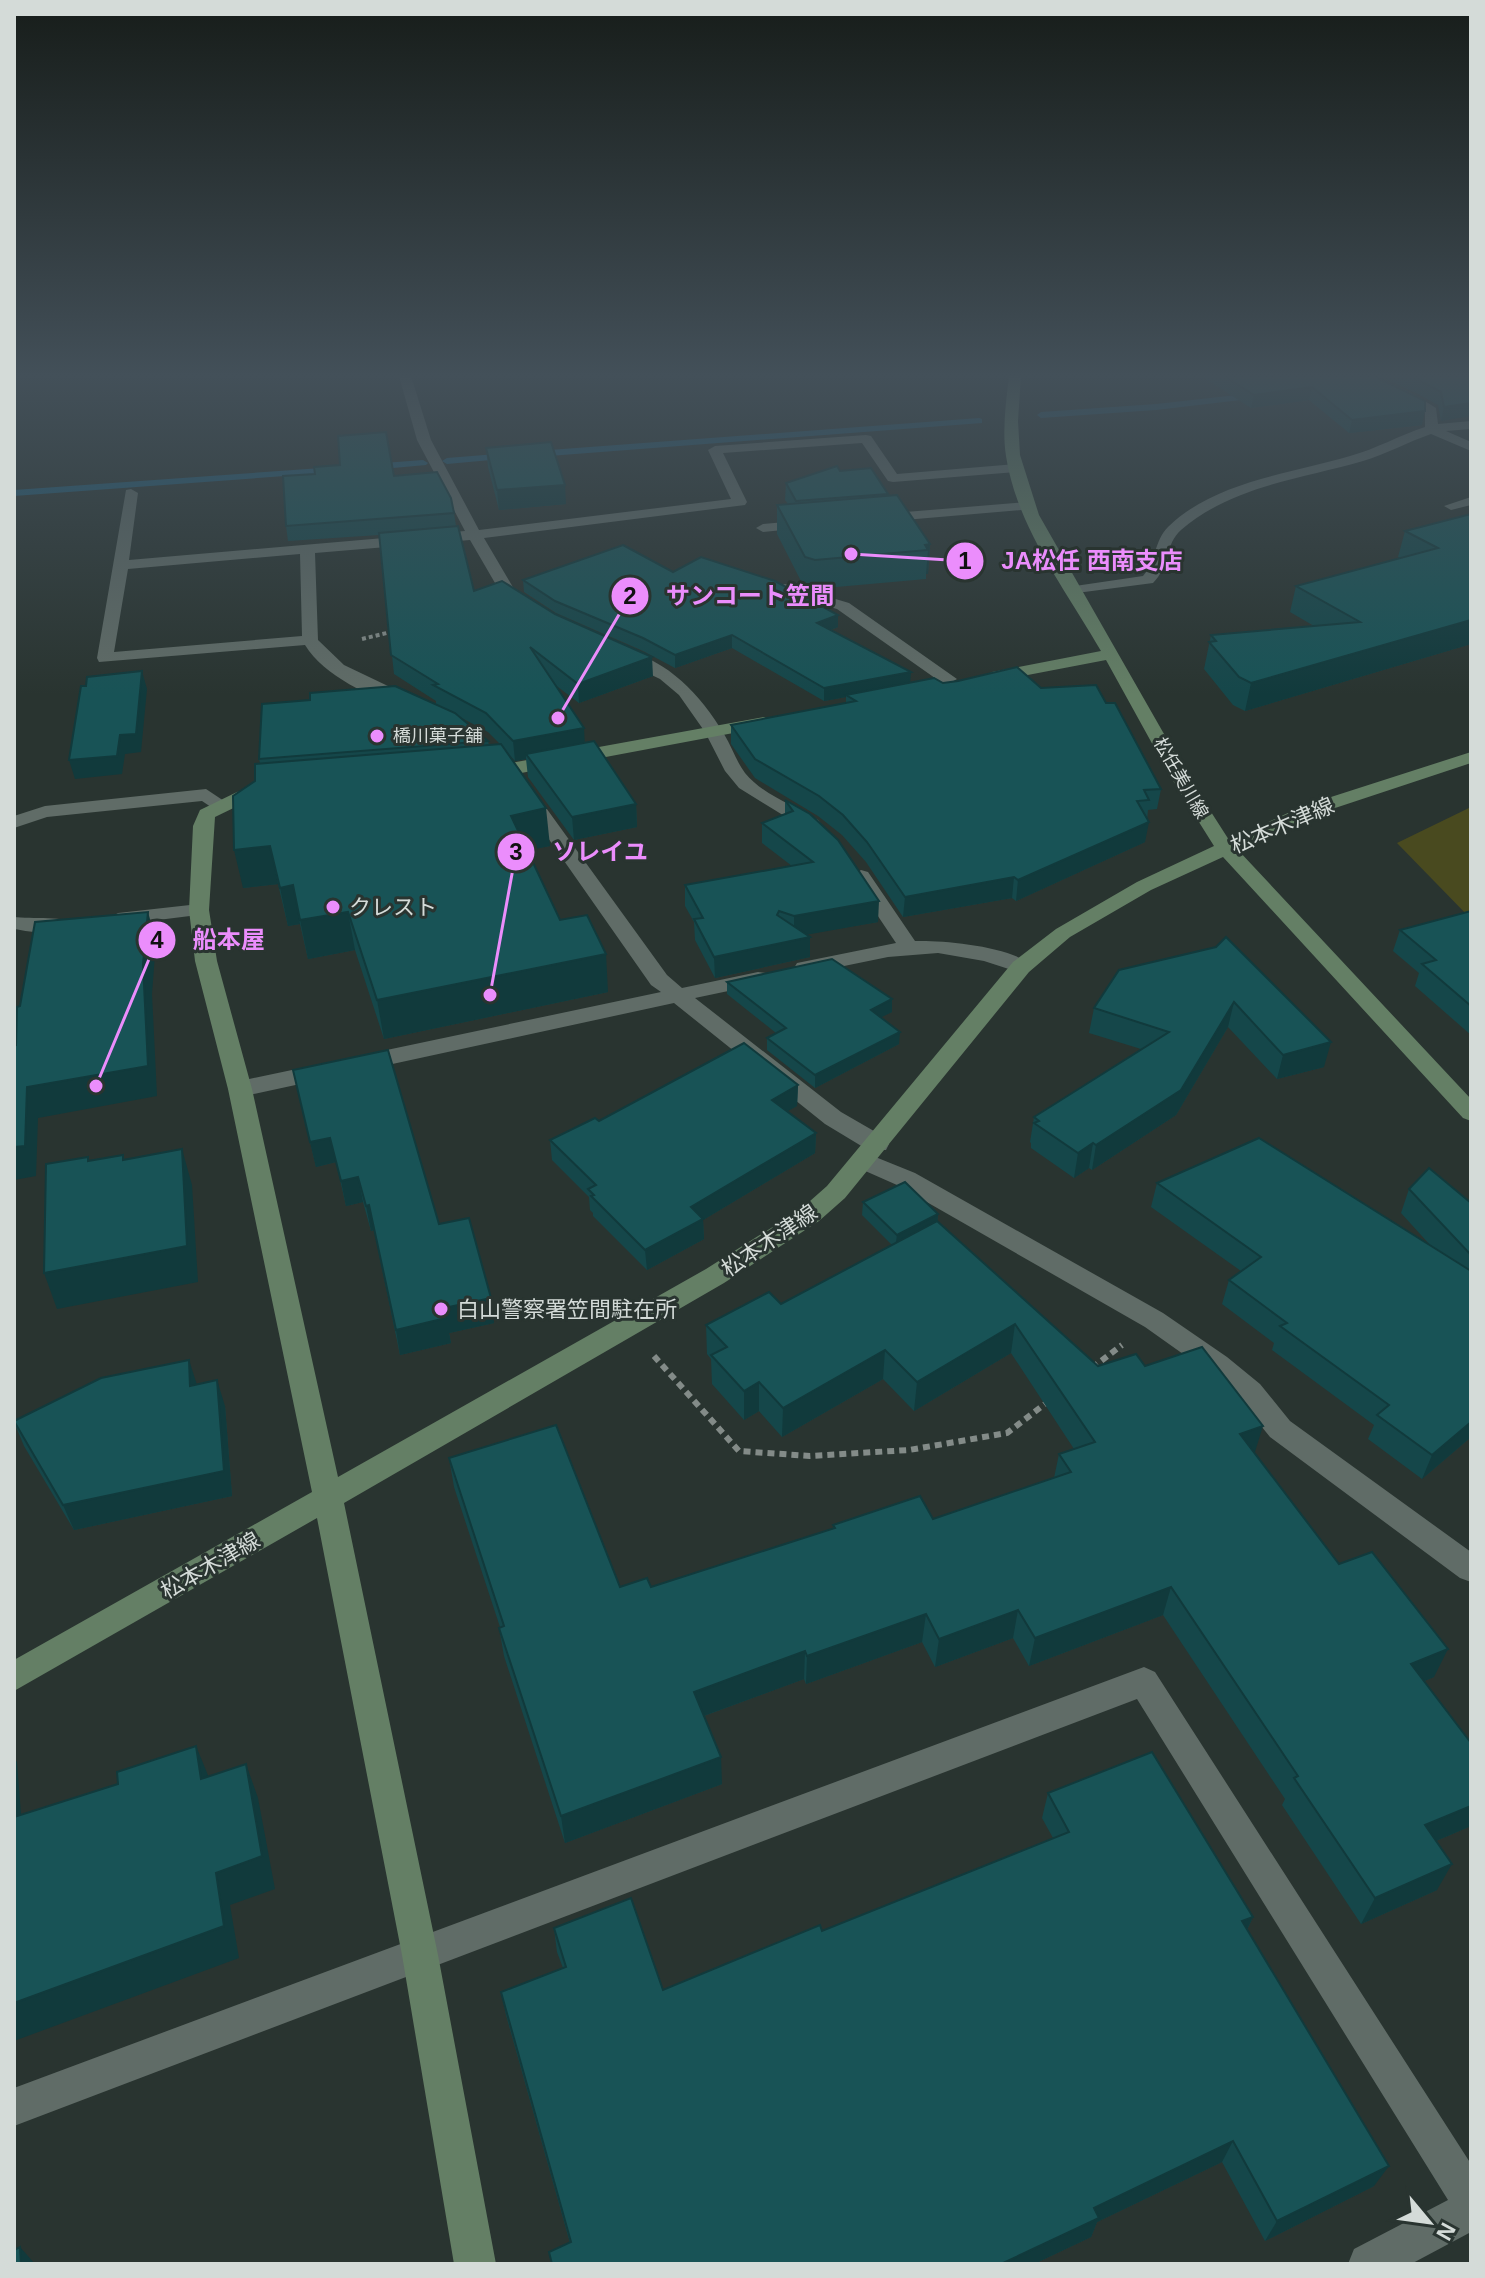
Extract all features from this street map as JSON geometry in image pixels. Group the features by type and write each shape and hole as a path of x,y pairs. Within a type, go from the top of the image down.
{"main road":[{"name":"松任美川線","path":"1021,482 1048,548 1197,810 1226,849 1471,1113"},
{"path":"928,690 1111,654"},
{"path":"467,775 510,771 775,720"},
{"name":"松本木津線","path":"14,1677 715,1276 810,1215 836,1192 1021,967 1063,933 1103,907 1310,810 1471,757"},
{"path":"289,788 244,796 207,814 203,826 199,910 206,961 240,1089 327,1497 420,1955 475,2264"}],"street":[{"path":"446,482 508,592 539,612"},
{"path":"121,565 474,535 740,502 731,482"},
{"path":"1075,591 1148,580 1157,570 1166,537 1196,513 1264,482"},
{"path":"131,493 105,658 312,645 349,675 420,707"},
{"path":"1451,506 1471,501"},
{"path":"872,519 1028,506"},
{"path":"763,528 825,523"},
{"path":"307,549 312,645"},
{"path":"785,589 843,606 948,679"},
{"path":"608,648 665,672 680,683 714,732 738,776 827,837"},
{"path":"490,750 510,771 659,980 675,995 906,1179 1154,1320 1217,1364 1250,1392 1280,1429 1471,1569"},
{"path":"14,822 45,812 206,795 221,805"},
{"path":"853,865 908,946"},
{"path":"14,923 39,927 199,910"},
{"path":"240,1089 908,946 965,947 1021,967"},
{"path":"14,2107 1144,1682 1471,2200"},
{"path":"1369,2264 1471,2210"}],"path":[{"path":"312,645 404,629"},
{"path":"1081,1377 1154,1320"},
{"path":"628,1326 739,1451 810,1456 909,1450 1007,1433 1056,1396"}],"shaded area":[{"path":"1471,807 1471,919 1397,843"}],"building":[{"path":"283,482 443,482 451,498 454,513 286,526"},
{"path":"495,482 564,482 565,485 497,490"},
{"path":"880,482 888,494 796,501 786,483"},
{"path":"897,495 930,544 925,545 928,550 815,560 805,557 777,505"},
{"path":"1471,514 1471,620 1251,683 1239,677 1209,642 1216,641 1211,635 1360,622 1296,586 1438,548 1405,531"},
{"path":"458,526 474,591 502,581 555,614 652,657 578,684 530,647 584,728 513,741 486,713 433,685 438,684 391,655 379,533"},
{"path":"623,545 673,572 701,557 775,581 838,615 817,623 911,672 824,688 732,635 675,655 555,601 523,580"},
{"path":"1017,667 1041,688 1096,685 1106,703 1115,703 1161,789 1144,790 1149,800 1137,801 1149,822 1018,880 1014,877 905,897 867,842 843,815 819,796 755,759 731,725 856,701 846,695 934,678 943,683 958,681"},
{"path":"142,671 136,734 120,735 117,756 69,760 81,686 86,686 87,677"},
{"path":"395,686 455,713 488,741 259,759 262,704 310,700 310,693"},
{"path":"594,741 636,804 572,817 526,754"},
{"path":"501,744 546,808 511,816 560,920 587,915 606,954 377,1000 348,912 300,920 293,885 280,888 270,846 234,850 233,796 255,781 255,764"},
{"path":"785,800 810,814 838,840 879,901 794,916 779,911 777,915 810,937 714,957 694,919 703,918 685,885 813,862 762,823 793,811"},
{"path":"1471,911 1471,1006 1422,964 1436,960 1400,930"},
{"path":"148,912 143,964 148,1066 27,1087 25,1146 14,1147 17,1007 20,1006 35,922"},
{"path":"1226,937 1331,1042 1283,1055 1234,1002 1181,1090 1096,1145 1093,1143 1078,1153 1034,1123 1039,1121 1034,1117 1169,1032 1094,1008 1119,970 1216,947"},
{"path":"832,959 892,999 871,1010 900,1032 815,1075 767,1038 786,1028 727,982"},
{"path":"744,1043 798,1085 772,1100 816,1133 691,1207 703,1219 645,1250 591,1196 594,1195 588,1189 596,1185 550,1140 595,1118 599,1121"},
{"path":"388,1050 439,1224 469,1218 491,1298 444,1308 446,1318 396,1330 369,1205 366,1206 358,1177 341,1181 330,1138 310,1142 293,1070"},
{"path":"1259,1138 1471,1271 1471,1422 1432,1455 1377,1415 1389,1405 1280,1326 1287,1323 1229,1280 1261,1257 1157,1183"},
{"path":"182,1149 187,1246 44,1273 46,1164 123,1155 123,1160"},
{"path":"1429,1168 1471,1203 1471,1255 1409,1189"},
{"path":"905,1182 938,1214 897,1235 863,1202"},
{"path":"937,1221 1098,1366 1136,1354 1145,1366 1202,1347 1263,1426 1240,1434 1339,1564 1372,1552 1448,1649 1411,1664 1471,1743 1471,1806 1425,1825 1452,1864 1375,1898 1294,1778 1298,1776 1171,1587 1035,1638 1018,1610 939,1639 926,1614 807,1656 805,1651 694,1692 721,1757 561,1816 499,1628 504,1626 449,1458 556,1425 620,1587 647,1578 651,1587 835,1528 833,1525 920,1496 933,1519 1071,1472 1059,1454 1095,1442 1015,1324 917,1382 885,1350 783,1408 759,1382 744,1391 711,1355 727,1347 706,1325 769,1292 781,1304"},
{"path":"189,1360 190,1386 217,1380 224,1471 63,1505 14,1421 101,1378"},
{"path":"196,1746 201,1779 246,1764 262,1856 216,1873 224,1926 14,2003 14,1817 118,1784 117,1772"},
{"path":"1152,1752 1253,1917 1242,1921 1389,2166 1277,2221 1233,2141 1094,2208 1099,2218 1001,2264 552,2264 549,2252 571,2242 501,1992 566,1967 554,1928 631,1898 663,1990 820,1925 822,1931 1069,1832 1048,1793"},
{"path":"20,2247 21,2264 14,2264 14,2250"}],"waterway":[{"path":"14,493 164,482"}],"place":[{"name":"JA松任 西南支店","path":"851,554"},
{"name":"サンコート笠間","path":"558,718"},
{"name":"橋川菓子舗","path":"377,736"},
{"name":"クレスト","path":"333,907"},
{"name":"ソレイユ","path":"490,995"},
{"name":"船本屋","path":"96,1086"},
{"name":"白山警察署笠間駐在所","path":"441,1309"}]}
